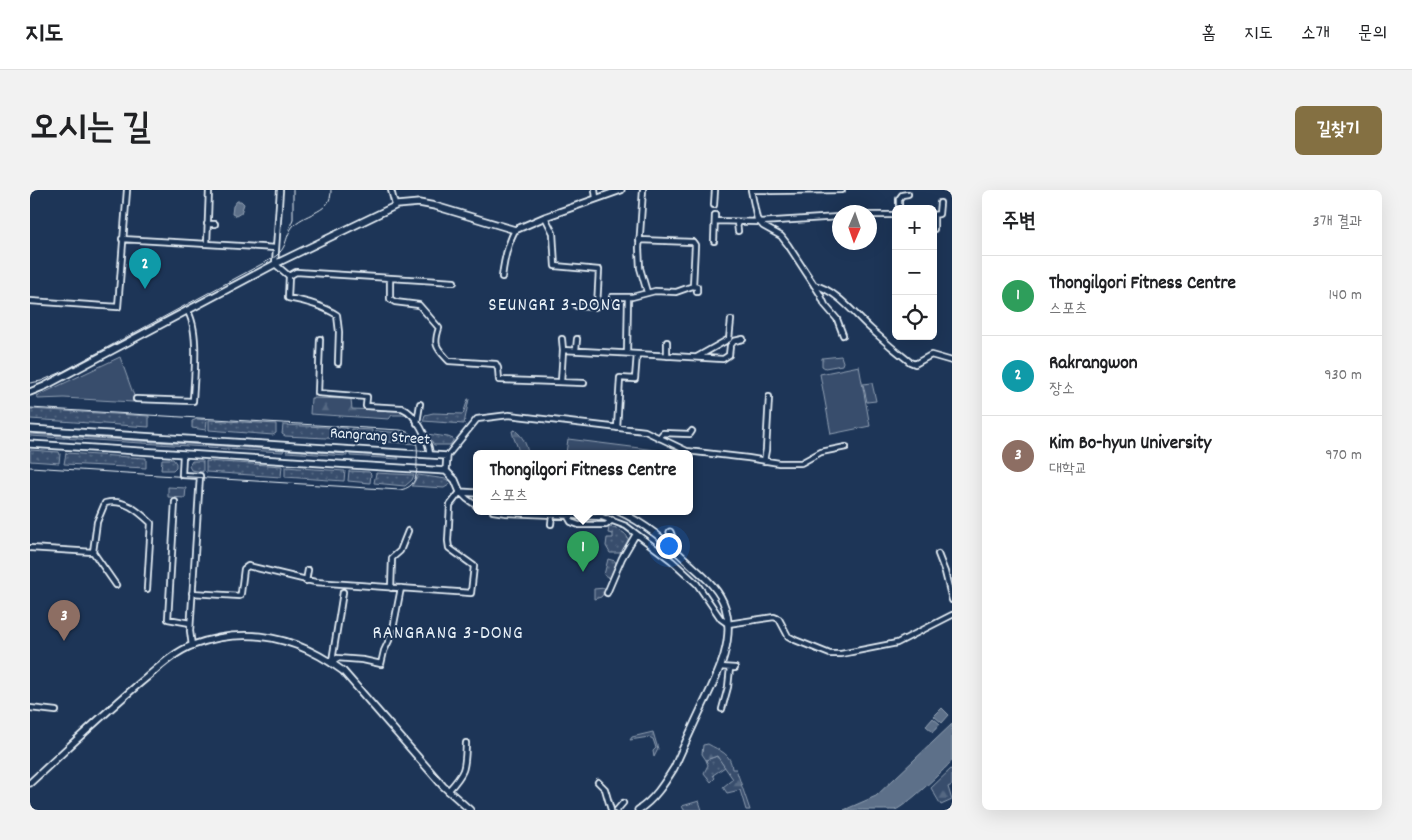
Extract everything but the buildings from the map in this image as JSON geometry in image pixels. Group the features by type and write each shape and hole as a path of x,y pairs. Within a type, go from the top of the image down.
{"main road":[{"path":"30,392 45,386 275,264 395,205 419,203 435,206 515,230 545,217 621,190"},
{"name":"Rangrang Street","path":"30,428 447,456 446,471 30,444"},
{"path":"446,471 455,480 460,492 473,493"},
{"path":"626,515 648,527 714,586 725,607 728,624 727,642 720,668 674,768 666,782 638,810"},
{"path":"670,532 673,543 682,556"},
{"path":"30,783 134,687 172,656 192,646 225,637 251,635 281,639 305,648 331,663 353,681 448,791 470,810"}],"street":[{"path":"30,301 118,307 126,190"},
{"path":"207,244 209,190"},
{"path":"280,190 275,264 289,276"},
{"path":"391,190 395,205"},
{"path":"595,190 596,198"},
{"path":"643,190 639,240 640,268 647,292"},
{"path":"714,190 714,205"},
{"path":"842,190 751,190 757,219 763,226 781,236 788,245 825,305 837,319 843,335"},
{"path":"899,205 902,195 908,194"},
{"path":"937,215 939,214 940,203"},
{"path":"714,241 715,215"},
{"path":"877,215 892,215"},
{"path":"545,217 553,233 555,266 599,270 597,306 577,306"},
{"path":"715,221 760,222 832,218"},
{"path":"737,222 738,231"},
{"path":"207,224 215,224"},
{"path":"502,277 508,247 515,230"},
{"path":"122,239 276,248"},
{"path":"639,240 693,242 695,245 693,286"},
{"path":"289,276 296,272 454,282"},
{"path":"289,276 288,298 330,310 337,315 339,332 338,363"},
{"path":"390,279 390,299 395,302 419,305 439,328 436,339 437,348 449,361 496,364 499,380 584,383"},
{"path":"814,285 824,288 836,296 873,332 913,364 931,354 952,361"},
{"path":"612,296 628,297 655,291 676,292 693,286"},
{"path":"693,286 697,287 697,292"},
{"path":"627,353 628,297"},
{"path":"136,399 193,401 195,335 191,317 187,310"},
{"path":"697,358 729,339 731,320"},
{"path":"320,339 318,393 366,397 366,406 407,410 417,423 429,445 430,454"},
{"path":"562,339 562,382"},
{"path":"576,350 577,339"},
{"path":"563,350 726,358 729,355 732,343 744,339"},
{"path":"667,356 668,342"},
{"path":"617,428 620,378 635,379 637,354"},
{"path":"764,461 769,397"},
{"path":"417,423 420,404"},
{"path":"447,456 477,419 509,415 645,431 683,450"},
{"path":"659,438 663,433 690,434 692,431"},
{"path":"693,453 764,461 801,463 821,452 846,447"},
{"path":"183,454 182,475 200,476 190,622 192,646"},
{"path":"192,593 240,596 242,593 244,570 248,566 289,575 306,581 471,592 474,566 449,548 448,541 450,504 460,492 473,503"},
{"path":"116,586 93,552 97,522 106,503 114,501 123,503 137,511 151,523 147,589"},
{"path":"175,502 168,619 190,622"},
{"path":"551,524 552,515"},
{"path":"567,515 602,517 626,526 672,561 697,584 721,619 728,624 774,617 779,619 788,636 830,654 841,654 897,643 952,616"},
{"path":"567,515 571,522 579,525 606,525 612,520"},
{"path":"391,588 392,558 400,551 408,532"},
{"path":"607,593 622,558 636,534"},
{"path":"30,548 93,552"},
{"path":"938,554 952,600"},
{"path":"306,581 308,570"},
{"path":"331,663 337,658 380,664 392,634 401,588"},
{"path":"331,663 343,592"},
{"path":"720,668 733,668 722,709"},
{"path":"30,708 56,711"},
{"path":"448,791 465,769 466,743"},
{"path":"598,782 605,789 611,810"},
{"path":"616,810 623,804"}],"green space":[{"path":"841,356 842,365 825,368 822,366 822,358"},
{"path":"120,357 134,396 133,402 64,398 38,399 37,396"},
{"path":"859,366 870,426 831,434 820,374"},
{"path":"872,383 876,401 867,402 863,384"},
{"path":"311,398 351,399 352,409 404,411 410,415 392,415 389,419 310,414"},
{"path":"468,399 464,424 423,421 425,415 433,413 463,414"},
{"path":"30,409 149,416 149,427 30,419"},
{"path":"197,419 207,420 206,430 192,428 192,421"},
{"path":"209,420 276,424 276,433 273,435 209,430"},
{"path":"283,425 347,428 346,439 285,436 282,434"},
{"path":"351,429 372,430 372,441 350,440"},
{"path":"515,430 524,440 527,450 518,450 512,431"},
{"path":"376,431 406,433 416,444 376,441"},
{"path":"30,434 205,445 205,447 30,436"},
{"path":"427,434 448,437 453,439 453,441 450,445 434,445"},
{"path":"568,439 655,450 566,450"},
{"path":"207,445 284,450 283,452 207,448"},
{"path":"30,450 59,452 59,463 30,461"},
{"path":"287,450 347,454 347,456 286,452"},
{"path":"66,453 146,458 146,468 64,464"},
{"path":"350,454 398,457 399,459 350,456"},
{"path":"162,459 173,459 176,467 173,470 161,470"},
{"path":"192,461 203,461 203,472 191,470 189,466"},
{"path":"206,461 282,466 281,477 206,472"},
{"path":"285,467 345,471 344,481 285,477"},
{"path":"349,471 369,472 371,474 370,483 348,481"},
{"path":"376,473 414,475 412,480 405,486 374,483"},
{"path":"418,475 446,479 449,485 444,488 412,486"},
{"path":"168,487 186,488 185,498 168,497"},
{"path":"609,527 615,528 627,536 628,544 620,553 610,553 606,546 607,538 613,538 613,534 608,533"},
{"path":"608,559 615,561 616,564 610,578 604,575"},
{"path":"605,588 606,590 601,597 594,599 594,589"},
{"path":"653,732 658,749 654,757 653,751 656,748 653,739 649,737 630,740 632,737"},
{"path":"708,744 724,753 730,759 732,769 736,769 750,810 746,810 740,790 727,793 723,787 733,779 717,756 706,760 702,754 703,745"},
{"path":"717,756 725,767 713,775 715,778 711,782 704,773 708,765 706,760"},
{"path":"952,768 952,785 948,787 952,800 941,805 931,788"},
{"path":"699,801 702,810 684,810 682,806"}],"shaded area":[{"path":"237,201 241,201 244,204 241,213 236,216 232,214 233,206"},
{"path":"942,708 949,715 942,723 934,716"},
{"path":"933,718 940,724 933,732 926,726"},
{"path":"952,724 952,761 907,802 895,810 844,810 876,796"}],"tram line":[{"path":"289,229 293,219 293,190"},
{"path":"30,383 41,381 62,372 273,258 282,250 294,225 323,208 330,198 331,190"},
{"path":"30,408 400,430 410,434 416,440 417,470 413,483 400,490 30,467"}],"place":[{"name":"Rakrangwon","path":"145,289"},
{"name":"Thongilgori Fitness Centre","path":"583,572"},
{"name":"Kim Bo-hyun University","path":"64,641"}],"district":[{"name":"SEUNGRI 3-DONG","path":"555,306"},
{"name":"RANGRANG 3-DONG","path":"448,634"}]}
